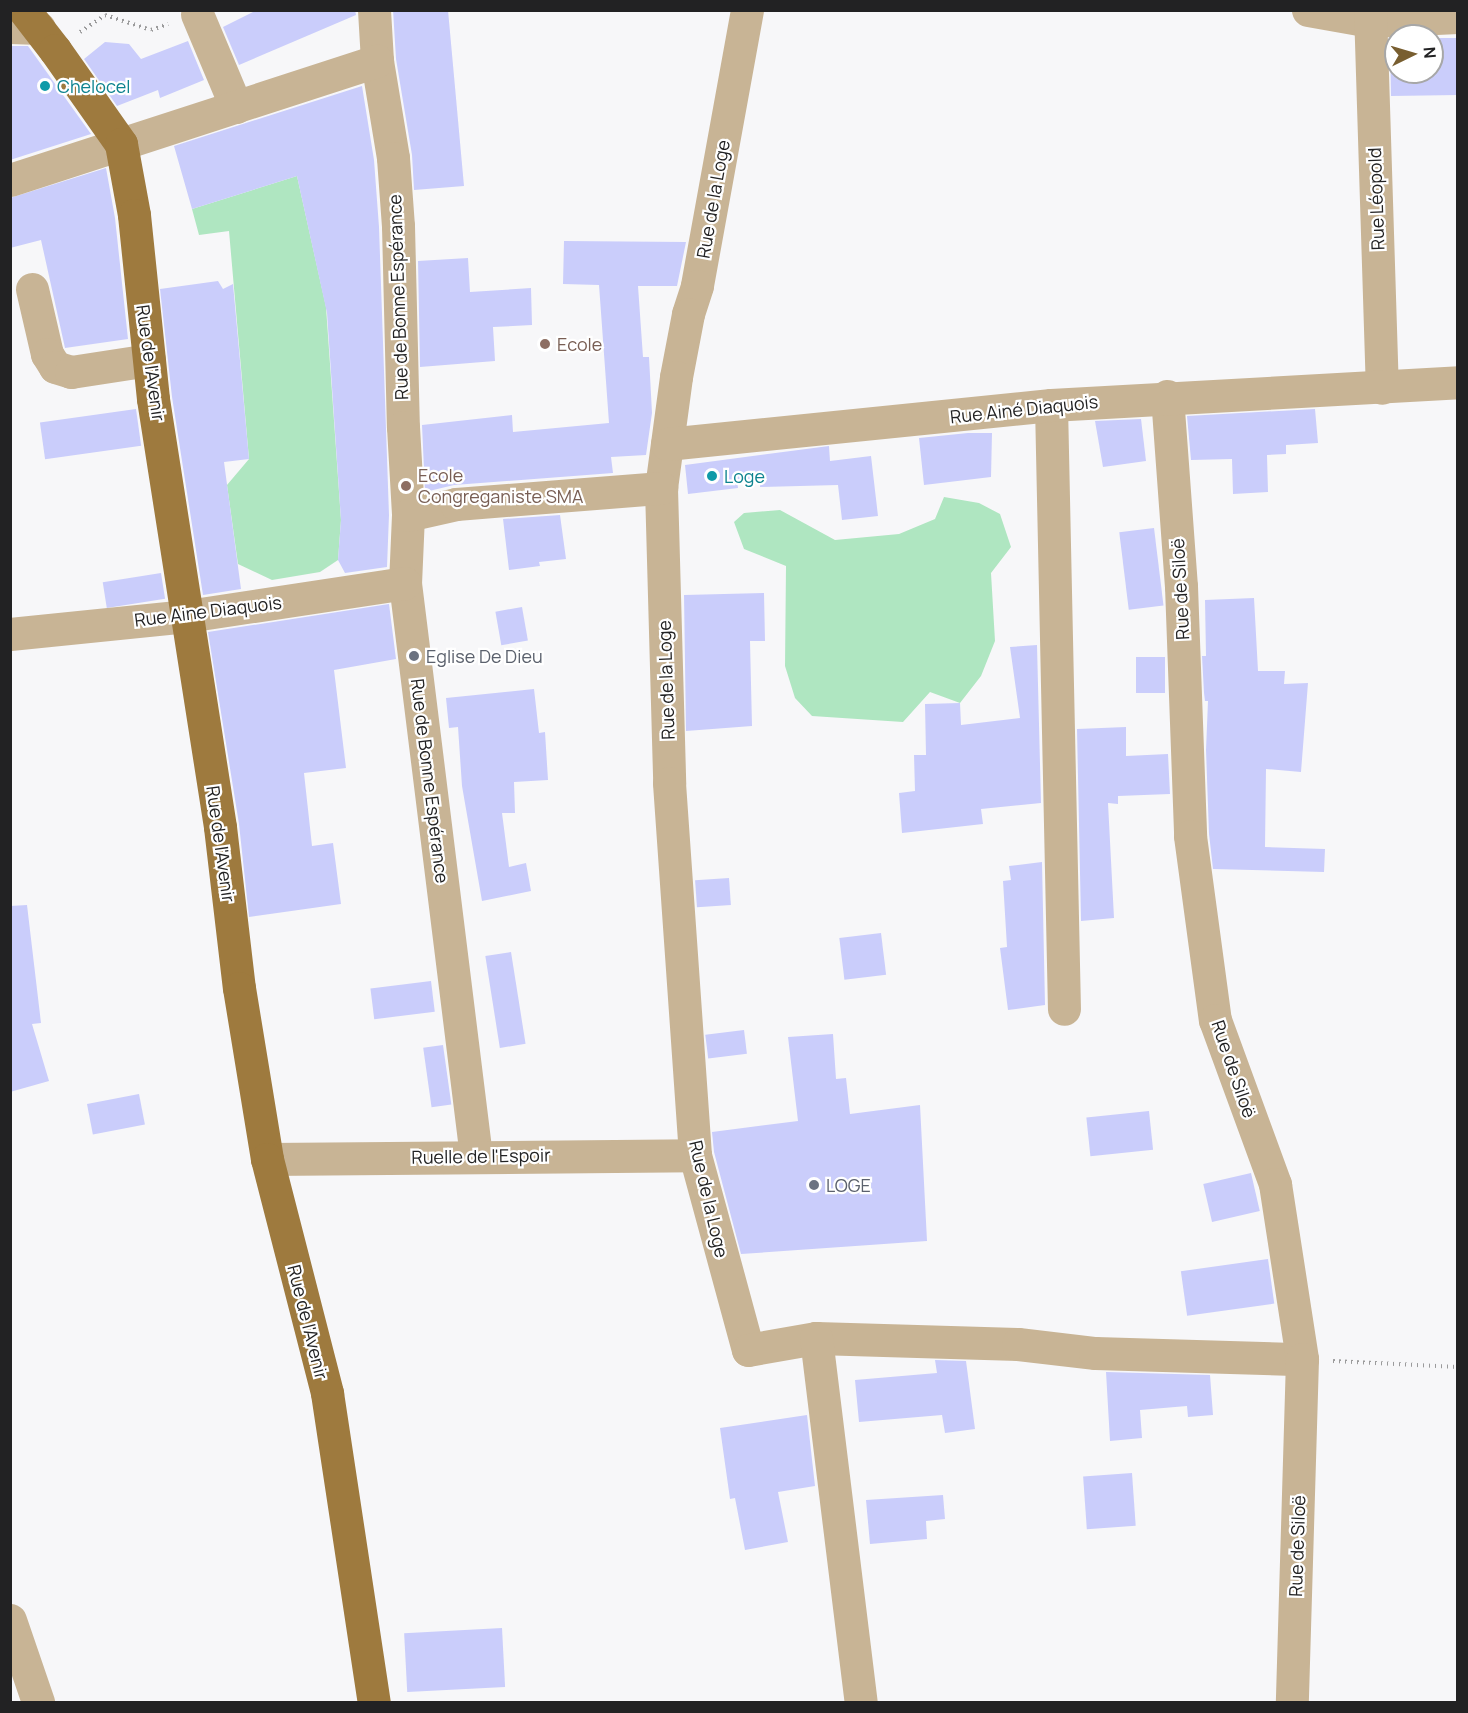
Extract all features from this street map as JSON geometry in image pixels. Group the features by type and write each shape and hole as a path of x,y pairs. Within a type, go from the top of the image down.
{"main road":[{"name":"Rue de l'Avenir","path":"24,22 121,144 134,216 149,360 220,827 240,988 267,1159 327,1393 374,1702"}],"street":[{"name":"Rue de Bonne Espérance","path":"374,10 377,61 393,158 398,226 408,515 405,582 476,1156"},
{"name":"Rue de la Loge","path":"747,10 697,286 688,314 676,377 661,488 669,783 695,1155 748,1350 816,1338"},
{"path":"1308,10 1370,16 1458,17"},
{"path":"197,14 236,106"},
{"name":"Rue Léopold","path":"1370,16 1382,388"},
{"path":"10,180 377,61"},
{"path":"32,290 47,354 55,366 71,372 149,360"},
{"name":"Rue Ainé Diaquois","path":"667,444 1051,405 1167,396 1382,388 1458,382"},
{"name":"Rue de Siloë","path":"1167,396 1181,586 1190,836 1215,1020 1275,1184 1302,1359 1292,1702"},
{"path":"1051,405 1064,1009"},
{"path":"408,515 456,504 661,488"},
{"name":"Rue Aine Diaquois","path":"10,634 187,616 405,582"},
{"name":"Ruelle de l'Espoir","path":"267,1159 695,1155"},
{"path":"861,1702 816,1338 1018,1344 1095,1353 1302,1359"},
{"path":"10,1620 38,1702"}],"path":[{"path":"103,10 105,15 151,30 197,14"},
{"path":"1302,1359 1458,1367"}],"green space":[{"path":"297,176 326,307 341,520 338,560 320,572 272,580 238,564 227,485 249,459 229,231 199,235 192,209"},
{"path":"944,497 979,503 1000,514 1011,547 991,573 995,641 981,676 960,703 930,692 903,722 812,716 795,698 785,666 786,566 744,549 734,522 744,513 780,510 835,540 899,534 935,519"}],"building":[{"path":"257,10 355,10 356,15 239,65 223,27"},
{"path":"393,10 448,10 464,186 414,190 412,155 396,59"},
{"path":"1444,38 1458,38 1458,95 1391,96 1391,84 1444,84"},
{"path":"188,41 204,80 160,98 158,90 117,106 84,59 105,42 129,44 141,59"},
{"path":"10,46 28,46 91,134 10,160"},
{"path":"362,86 374,160 379,227 389,515 387,567 345,573 338,560 341,520 327,313 297,176 192,209 174,146"},
{"path":"106,168 115,218 128,339 65,348 41,240 10,248 10,198"},
{"path":"564,241 686,242 677,286 638,286 643,357 649,357 652,413 646,455 611,457 613,473 454,485 425,492 422,425 512,415 513,432 609,423 599,285 563,284"},
{"path":"468,258 470,292 531,288 532,325 493,327 495,361 420,367 418,261"},
{"path":"218,281 223,289 233,284 249,459 224,462 241,589 203,595 172,397 160,289"},
{"path":"136,409 141,446 45,459 40,422"},
{"path":"1315,409 1318,443 1286,445 1286,454 1267,455 1268,492 1233,494 1232,459 1191,460 1187,416"},
{"path":"1141,419 1146,461 1103,467 1095,421"},
{"path":"992,433 991,477 924,485 919,438"},
{"path":"829,446 830,461 871,456 878,516 842,520 838,485 760,487 760,479 737,479 738,488 688,494 685,465"},
{"path":"560,515 566,559 539,562 540,566 509,570 503,519"},
{"path":"1154,528 1164,605 1129,610 1119,532"},
{"path":"161,573 165,599 107,608 103,582"},
{"path":"764,593 765,641 750,641 752,726 686,731 684,595"},
{"path":"1254,598 1258,671 1285,671 1284,684 1308,683 1301,772 1266,769 1265,847 1325,849 1324,872 1213,869 1209,834 1206,750 1208,701 1205,701 1202,656 1206,656 1205,600"},
{"path":"389,604 396,659 334,670 346,768 304,773 312,846 333,843 341,904 249,917 239,824 208,632"},
{"path":"522,607 528,640 501,645 495,612"},
{"path":"1037,645 1041,803 981,809 983,824 902,833 899,793 915,791 914,755 926,755 925,704 960,703 961,725 1020,718 1010,647"},
{"path":"1136,657 1165,657 1165,693 1136,693"},
{"path":"534,689 539,733 545,732 548,780 514,782 515,813 502,813 509,867 526,863 531,891 482,901 462,786 458,727 449,728 446,698"},
{"path":"1126,727 1126,756 1168,754 1170,794 1118,796 1118,804 1108,803 1114,918 1081,921 1077,729"},
{"path":"1042,862 1045,1005 1008,1010 1000,948 1007,947 1003,881 1011,880 1009,866"},
{"path":"729,878 731,905 697,907 695,880"},
{"path":"27,905 41,1023 32,1024 49,1081 10,1092 10,906"},
{"path":"881,933 886,975 844,980 839,938"},
{"path":"511,952 526,1044 500,1048 485,956"},
{"path":"431,981 435,1012 374,1019 370,988"},
{"path":"744,1030 747,1054 708,1059 705,1035"},
{"name":"LOGE","path":"833,1034 836,1079 846,1078 850,1114 920,1105 927,1241 741,1254 714,1152 712,1132 798,1121 788,1037"},
{"path":"443,1045 451,1104 432,1107 423,1048"},
{"path":"139,1094 145,1124 93,1135 87,1104"},
{"path":"1149,1111 1153,1150 1090,1156 1086,1118"},
{"path":"1251,1173 1260,1211 1212,1222 1203,1184"},
{"path":"1268,1259 1274,1304 1187,1316 1181,1271"},
{"path":"935,1360 966,1361 975,1429 945,1433 942,1415 859,1422 855,1380 937,1373"},
{"path":"1106,1372 1210,1375 1213,1415 1188,1417 1187,1406 1140,1410 1142,1438 1110,1441"},
{"path":"807,1415 815,1486 778,1492 788,1542 745,1550 735,1498 730,1499 720,1428"},
{"path":"1132,1473 1136,1526 1087,1529 1083,1476"},
{"path":"943,1495 945,1519 926,1521 927,1539 870,1544 866,1500"},
{"path":"502,1628 505,1687 407,1692 404,1633"}],"place":[{"name":"Chelocel","path":"45,86"},
{"name":"Ecole","path":"545,344"},
{"name":"Loge","path":"712,476"},
{"name":"Ecole Congreganiste SMA","path":"406,486"},
{"name":"Eglise De Dieu","path":"414,656"},
{"name":"LOGE","path":"814,1185"}]}
